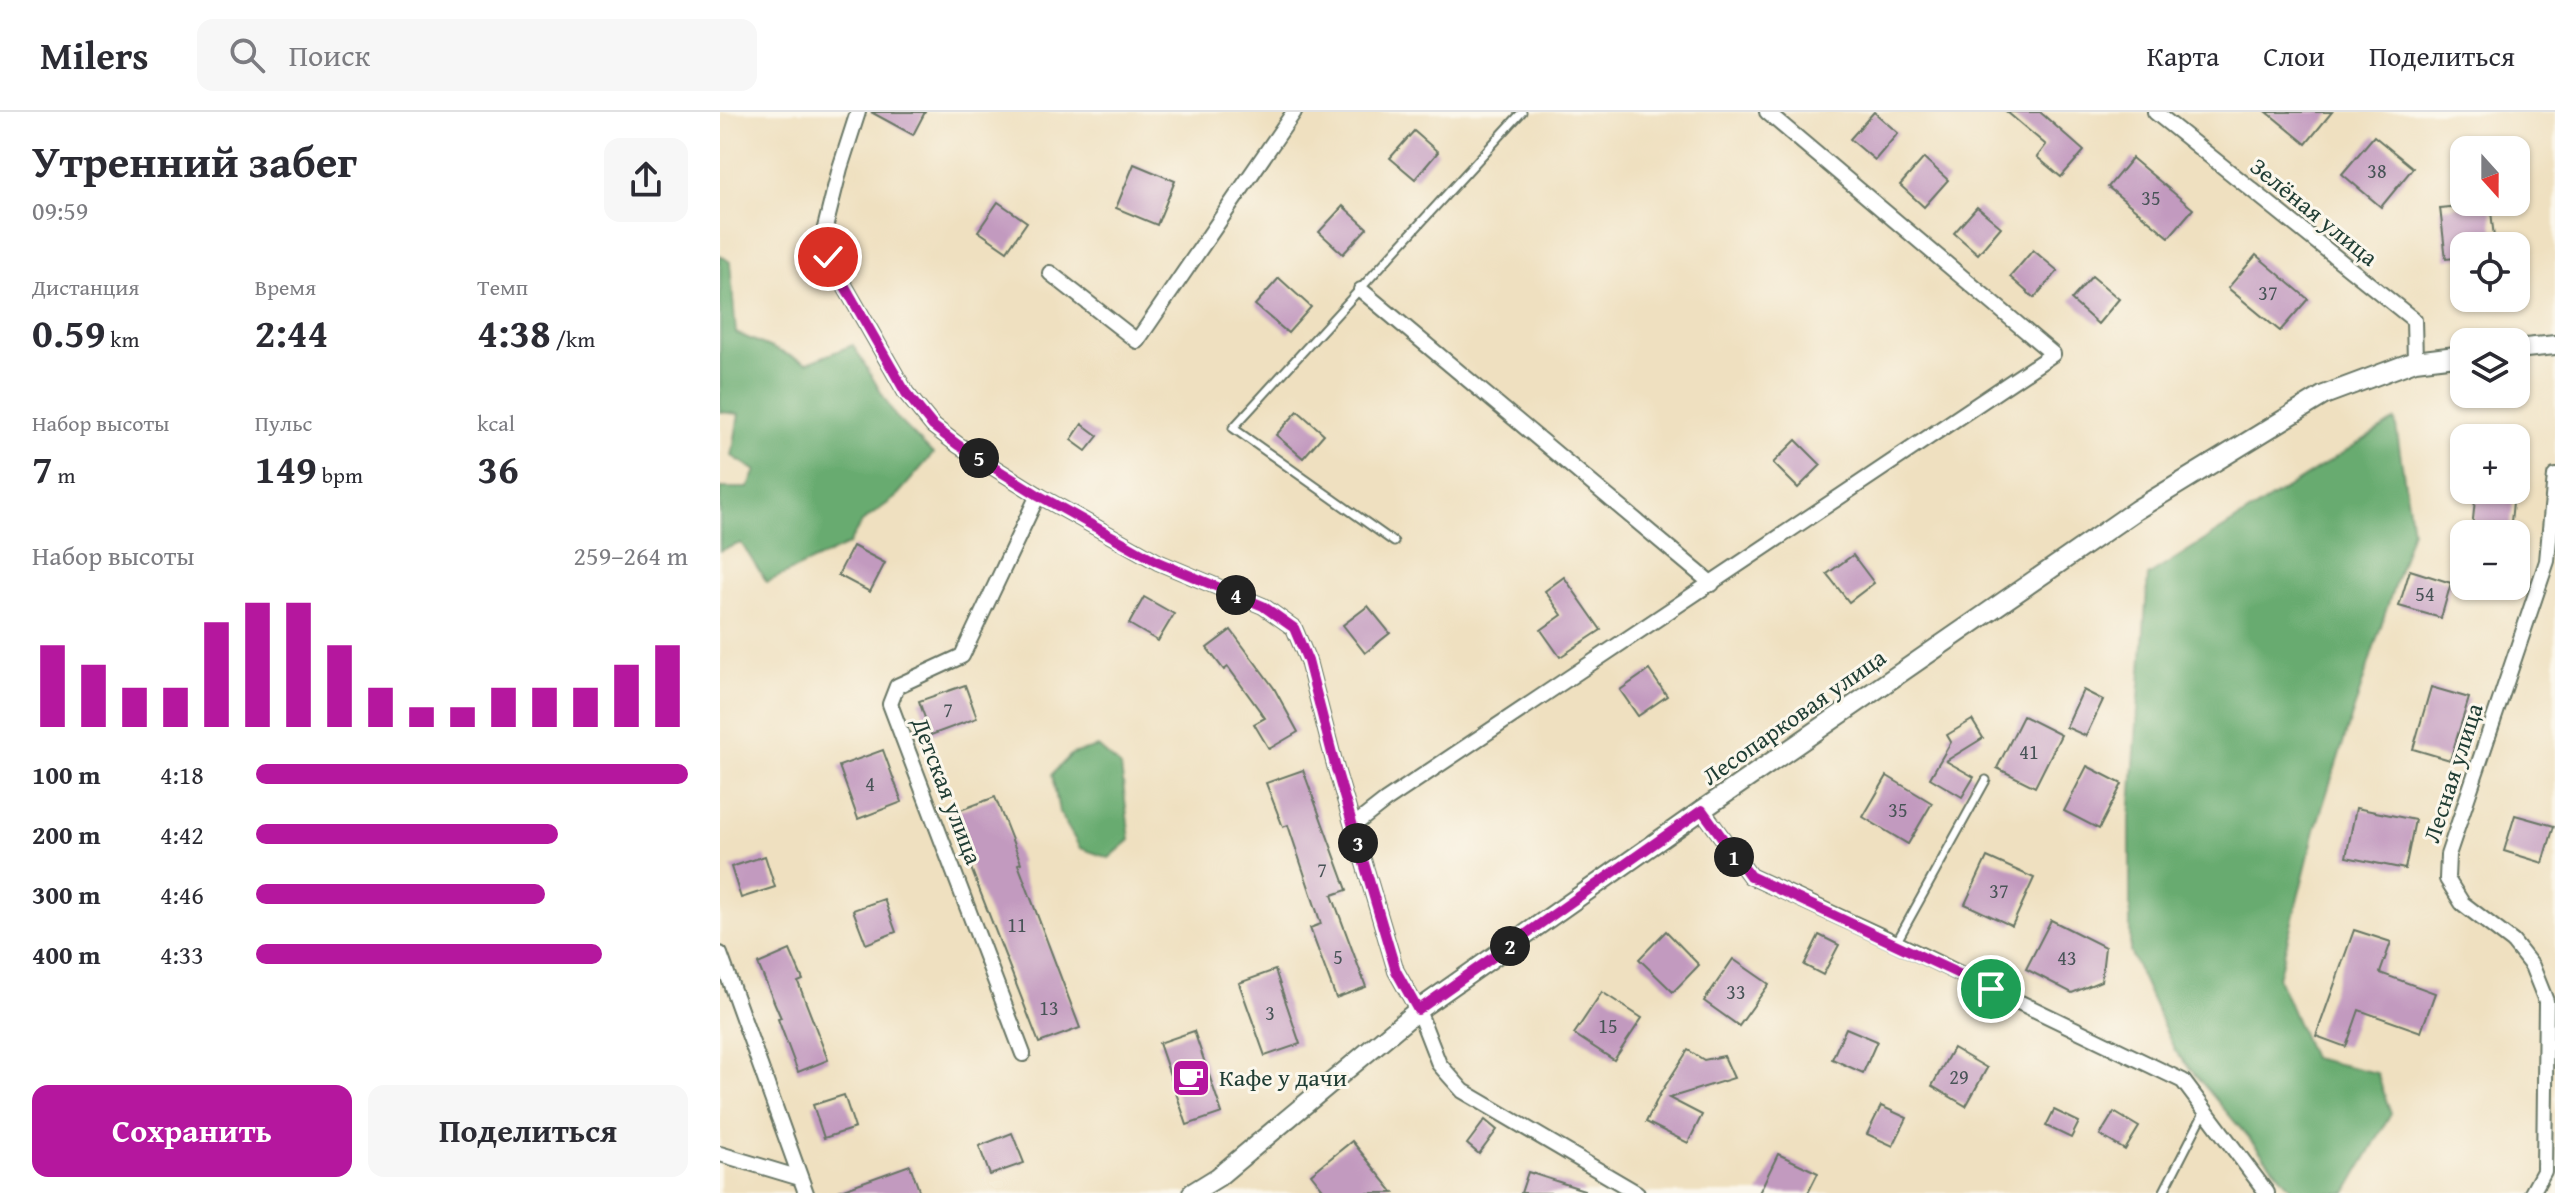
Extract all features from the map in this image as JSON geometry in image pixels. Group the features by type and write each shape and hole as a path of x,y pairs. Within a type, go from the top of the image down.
{"street":[{"path":"858,112 824,232 828,257 906,393 933,426 1038,495 1158,562 1263,606 1294,628 1308,661 1396,971 1418,1010 1439,1064 1463,1091 1637,1193"},
{"path":"1050,273 1137,341 1294,112"},
{"path":"1353,826 1385,801 2053,354 1767,112"},
{"name":"Зелёная улица","path":"2155,112 2414,320 2415,361"},
{"path":"1361,290 1712,584"},
{"path":"2530,348 2555,345"},
{"name":"Лесопарковая улица","path":"1192,1193 1218,1177 1418,1010 2136,510 2324,395 2415,361 2450,357"},
{"name":"Лесная улица","path":"2532,1193 2544,1171 2546,1001 2532,966 2513,942 2462,903 2447,879 2448,855 2547,561 2555,476"},
{"name":"Детская улица","path":"1023,1054 890,704 897,686 962,656 1038,495"},
{"path":"1702,810 1750,876 2183,1081 2267,1193"},
{"path":"720,954 806,1193"},
{"path":"720,1154 800,1178"}],"lane":[{"path":"1394,542 1233,428 1522,112"},
{"path":"1896,943 1986,780"},
{"path":"2163,1193 2205,1111"}],"green space":[{"path":"720,255 730,262 736,333 807,363 853,345 895,416 933,454 895,498 862,522 848,545 767,582 741,543 720,551 720,488 748,488 756,471 732,456 739,414 720,412"},
{"path":"2395,420 2412,530 2315,830 2278,978 2312,1058 2377,1073 2391,1114 2346,1193 2295,1193 2175,1051 2130,952 2130,819 2148,576"},
{"path":"1098,747 1121,767 1130,840 1109,858 1080,848 1059,812 1052,774 1072,754"}],"building":[{"path":"871,112 925,112 913,135"},
{"path":"1874,112 1898,133 1875,160 1850,139"},
{"path":"2007,112 2040,112 2084,151 2061,177 2037,157 2046,145"},
{"path":"2267,112 2332,112 2306,144"},
{"path":"1414,131 1438,152 1415,179 1390,158"},
{"path":"2374,136 2413,168 2381,207 2342,174"},
{"path":"1924,158 1948,180 1924,207 1900,185"},
{"path":"2132,158 2193,209 2169,237 2108,187"},
{"path":"1134,164 1175,181 1157,225 1116,208"},
{"path":"998,202 1027,222 1007,251 978,231"},
{"path":"1343,206 1367,228 1343,254 1319,232"},
{"path":"1977,207 2001,227 1978,254 1954,233"},
{"path":"2450,207 2450,216 2492,216 2493,232 2450,232 2450,259 2446,259 2440,208"},
{"path":"2033,250 2058,271 2034,298 2010,277"},
{"path":"2256,255 2308,299 2280,331 2228,288"},
{"path":"2092,276 2119,299 2098,324 2071,300"},
{"path":"1279,278 1311,307 1288,333 1255,305"},
{"path":"1298,411 1324,434 1303,458 1276,435"},
{"path":"1082,424 1098,436 1086,451 1071,440"},
{"path":"1796,440 1821,465 1798,488 1773,463"},
{"path":"2475,504 2513,504 2511,520 2473,520"},
{"path":"853,546 885,563 870,592 838,575"},
{"path":"1853,555 1874,583 1849,602 1827,574"},
{"path":"2410,570 2450,583 2441,618 2399,606"},
{"path":"1564,577 1601,630 1560,657 1541,630 1562,615 1545,591"},
{"path":"1144,597 1174,614 1158,641 1129,624"},
{"path":"1368,606 1390,633 1365,653 1343,625"},
{"path":"1231,630 1274,688 1298,732 1269,749 1254,724 1265,718 1228,667 1224,670 1207,648"},
{"path":"1649,670 1667,696 1638,716 1620,690"},
{"path":"965,685 977,718 931,735 919,701"},
{"path":"2431,687 2469,698 2450,760 2413,749"},
{"path":"2083,690 2103,700 2086,736 2066,727"},
{"path":"2023,716 2061,735 2035,787 1997,768"},
{"path":"1972,720 1983,738 1946,761 1974,777 1962,797 1930,778 1951,742 1947,735"},
{"path":"883,750 902,802 858,819 839,766"},
{"path":"2087,766 2122,784 2099,829 2064,811"},
{"path":"1303,770 1347,890 1332,895 1366,987 1336,998 1310,928 1321,924 1288,825 1283,827 1266,783"},
{"path":"1887,776 1932,803 1908,844 1863,817"},
{"path":"995,797 1080,1028 1039,1043 950,814"},
{"path":"2356,808 2415,820 2405,869 2346,857"},
{"path":"2515,815 2554,826 2543,863 2504,851"},
{"path":"765,856 775,887 741,898 731,867"},
{"path":"1987,857 2034,878 2012,926 1965,904"},
{"path":"884,899 896,932 866,944 853,910"},
{"path":"2051,920 2105,947 2101,981 2072,993 2026,969"},
{"path":"2354,930 2391,942 2380,973 2435,993 2421,1032 2359,1010 2346,1047 2316,1036"},
{"path":"1666,931 1699,965 1673,992 1639,959"},
{"path":"1819,935 1839,945 1823,975 1804,965"},
{"path":"790,950 803,980 798,982 828,1060 798,1072 778,1019 781,1018 758,964"},
{"path":"1733,959 1769,984 1739,1026 1704,1001"},
{"path":"1275,970 1300,1044 1265,1056 1239,983"},
{"path":"1602,992 1642,1018 1614,1060 1574,1034"},
{"path":"1846,1028 1877,1041 1863,1073 1832,1059"},
{"name":"Кафе у дачи","path":"1194,1031 1222,1113 1187,1125 1159,1043"},
{"path":"1953,1048 1987,1068 1966,1106 1932,1086"},
{"path":"1688,1050 1704,1060 1724,1056 1734,1078 1669,1098 1702,1115 1688,1143 1646,1122"},
{"path":"844,1095 855,1128 824,1138 813,1105"},
{"path":"1881,1106 1907,1118 1893,1146 1867,1134"},
{"path":"2054,1110 2079,1122 2071,1138 2046,1126"},
{"path":"2114,1112 2139,1127 2125,1150 2100,1135"},
{"path":"1485,1120 1497,1130 1479,1154 1467,1144"},
{"path":"1012,1133 1024,1163 990,1175 979,1146"},
{"path":"1352,1141 1394,1193 1326,1193 1311,1174"},
{"path":"1778,1154 1818,1173 1808,1193 1759,1193"},
{"path":"910,1165 920,1193 838,1193 838,1191"},
{"path":"1528,1172 1584,1190 1583,1193 1521,1193"}],"place":[{"name":"Кафе у дачи","path":"1191,1078"}],"route":[{"path":"828,257 906,393 933,426 1038,495 1158,562 1263,606 1294,628 1308,661 1336,769 1396,971 1418,1010 1702,810 1750,876 1991,989"}]}
